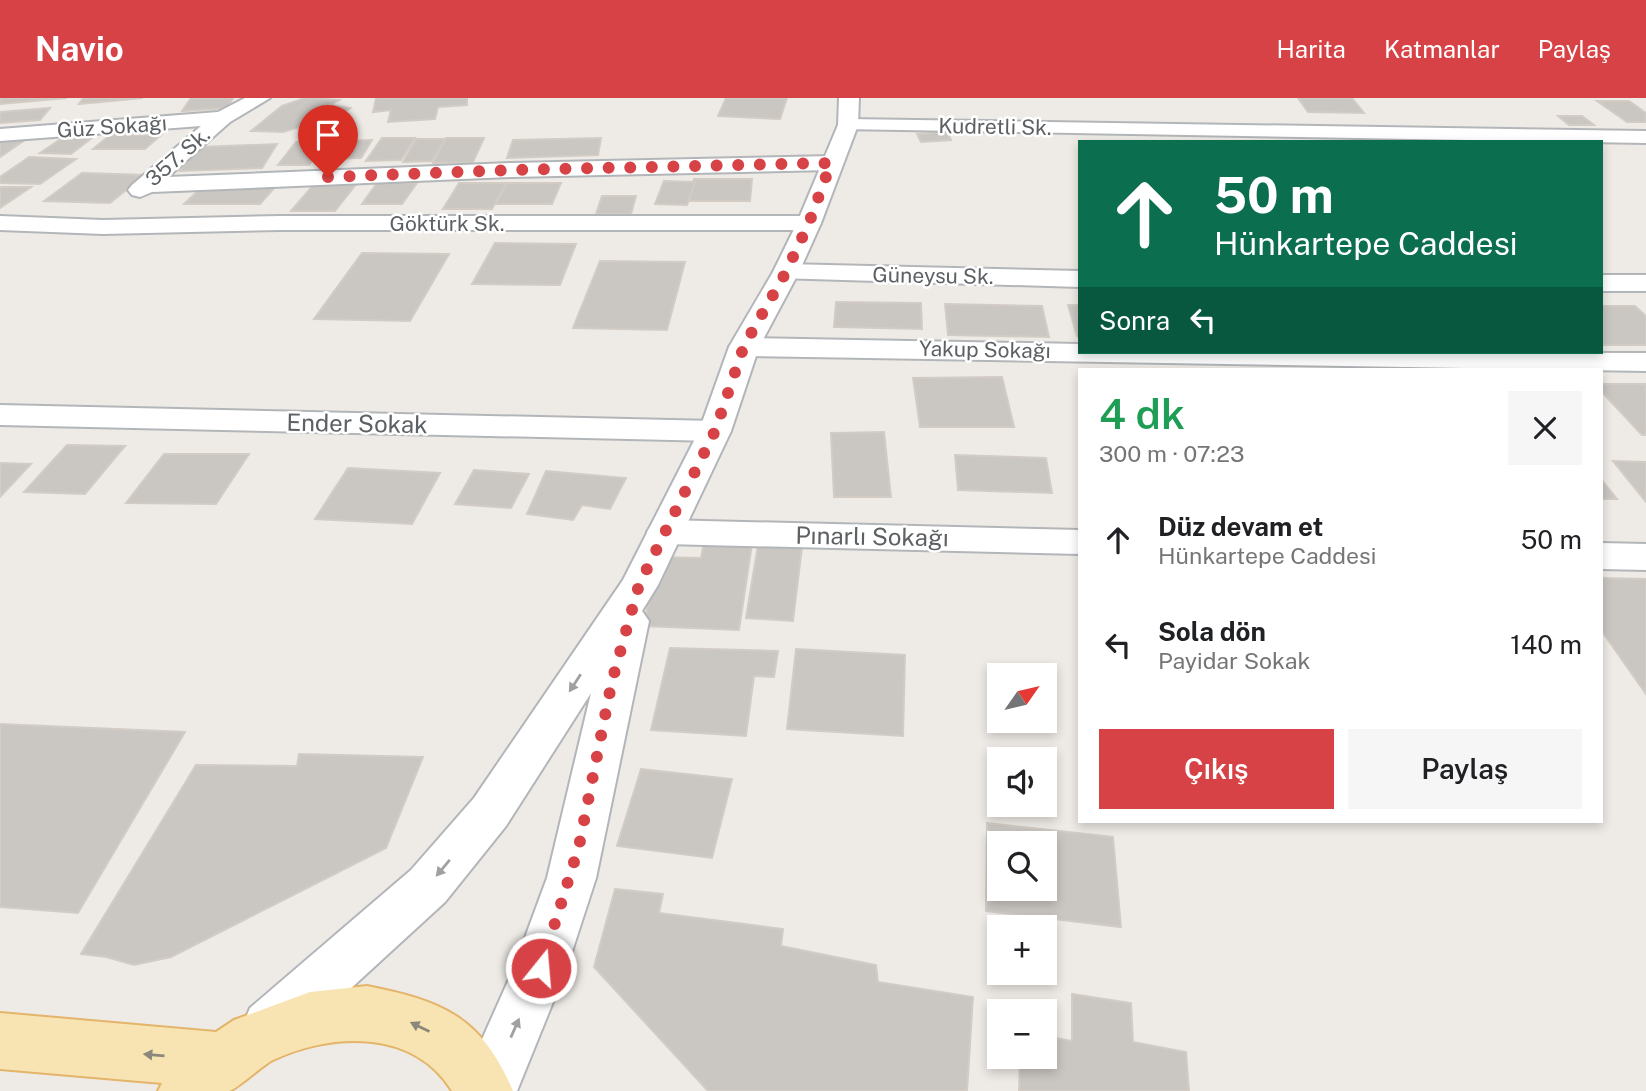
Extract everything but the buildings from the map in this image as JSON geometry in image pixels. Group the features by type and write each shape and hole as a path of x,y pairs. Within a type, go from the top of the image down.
{"main road":[{"path":"0,1041 221,1064 310,1019 367,1013 419,1024 461,1054 486,1091"}],"street":[{"path":"156,124 170,98"},
{"name":"357. Sk.","path":"103,227 145,185 223,118 260,98"},
{"path":"221,1064 437,876 490,812 639,585 715,431 744,346 786,272 809,223 848,111"},
{"name":"Kudretli Sk.","path":"848,111 1646,137"},
{"name":"Güz Sokağı","path":"0,135 223,118"},
{"path":"145,185 511,170 831,163"},
{"name":"Göktürk Sk.","path":"0,223 103,227 280,223 809,223"},
{"name":"Güneysu Sk.","path":"786,272 1078,279"},
{"path":"1603,283 1646,283"},
{"name":"Yakup Sokağı","path":"744,346 1078,352"},
{"name":"Yakup Sokağı","path":"1195,354 1646,362"},
{"name":"Ender Sokak","path":"0,415 715,431"},
{"name":"Pınarlı Sokağı","path":"664,532 1078,542"},
{"path":"1603,556 1646,557"},
{"path":"486,1091 541,968 579,846 612,681 639,585"}],"route":[{"path":"328,177 831,163 809,223 786,272 744,346 715,431 639,585 612,681 579,846 541,968"}]}
